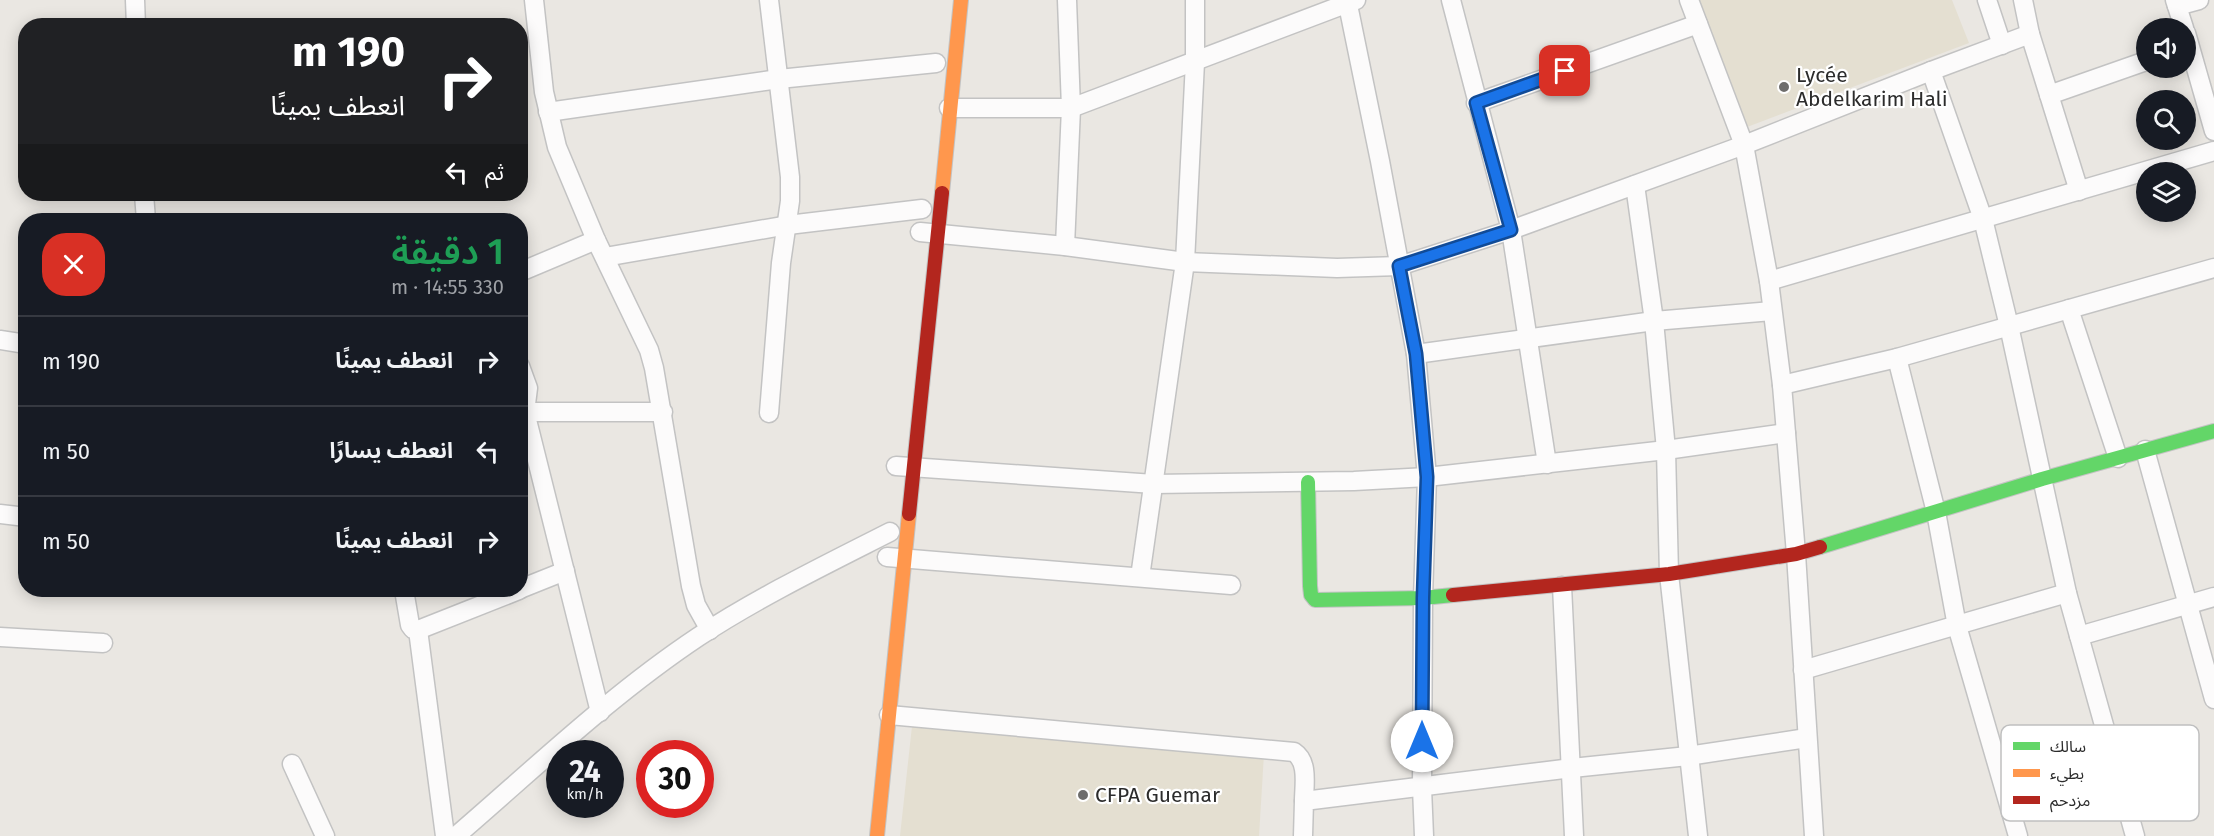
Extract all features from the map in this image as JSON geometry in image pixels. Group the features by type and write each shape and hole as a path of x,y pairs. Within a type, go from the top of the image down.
{"street":[{"path":"135,0 136,18"},
{"path":"534,0 548,112 563,164 596,240 649,350 663,412 691,586 696,605 710,630"},
{"path":"769,0 790,177 788,225 781,263 769,413"},
{"path":"877,836 889,715 893,561 900,466 925,236 949,108 961,0"},
{"path":"1065,246 1071,108 1067,0"},
{"path":"1140,577 1185,262 1195,62 1195,0"},
{"path":"1451,0 1476,103 1511,230 1547,464"},
{"path":"1689,0 1744,146 1769,281 1782,385 1796,554 1814,836"},
{"path":"1987,0 2001,45"},
{"path":"2023,0 2030,34 2079,191"},
{"path":"2180,18 2176,3 2199,0"},
{"path":"949,108 1071,108 1350,1 1416,354 1427,477 1423,598 1424,836"},
{"path":"1476,103 1698,24"},
{"path":"925,236 1065,246 1185,262 1337,268 1399,266 1511,230 1744,146 2030,34"},
{"path":"548,112 779,80 936,63"},
{"path":"2049,94 2136,64"},
{"path":"2196,69 2213,119"},
{"path":"1931,71 1983,219 2009,326 2067,593 2104,725"},
{"path":"1769,281 2214,151"},
{"path":"1635,185 1654,321 1666,450 1669,574 1698,836"},
{"path":"605,257 923,203 925,236"},
{"path":"528,269 596,240"},
{"path":"1782,385 1897,358 2214,268"},
{"path":"2069,309 2118,458"},
{"path":"1416,354 1654,321 1772,311"},
{"path":"0,340 18,343"},
{"path":"1897,358 1936,512 1957,626 2001,777"},
{"path":"528,412 663,412"},
{"path":"528,431 600,711"},
{"path":"1308,482 1310,586 1311,595 1315,600 1423,598 1669,574 1796,554 2042,479 2214,431"},
{"path":"900,466 1154,484 1308,482 1427,477 1666,450 1786,433"},
{"path":"2145,450 2186,605 2214,699"},
{"path":"0,514 18,516"},
{"path":"456,836 600,711 641,678 710,630 890,526 893,561"},
{"path":"893,561 1231,585"},
{"path":"528,586 565,571"},
{"path":"1562,586 1574,836"},
{"path":"1803,670 2067,593"},
{"path":"405,597 410,624 418,630 500,597"},
{"path":"2079,636 2214,597"},
{"path":"418,630 445,836"},
{"path":"0,637 103,643"},
{"path":"889,715 1294,752 1304,763 1302,836"},
{"path":"1304,801 1688,756 1807,738"},
{"path":"292,764 325,836"},
{"path":"2014,821 2018,836"},
{"path":"2131,821 2135,836"}],"shaded area":[{"name":"Lycée Abdelkarim Hali","path":"1684,0 1952,0 1969,43 1734,132"},
{"name":"CFPA Guemar","path":"912,726 1264,754 1259,836 900,836"}],"traffic: fast":[{"path":"1820,547 2042,479 2214,431"},
{"path":"1308,482 1310,586 1311,595 1315,600 1423,598 1453,595"}],"traffic: slow":[{"path":"942,193 961,0"},
{"path":"877,836 909,514"}],"traffic: jam":[{"path":"909,514 942,193"},
{"path":"1453,595 1669,574 1796,554 1820,547"}],"place":[{"name":"Lycée Abdelkarim Hali","path":"1784,87"},
{"name":"CFPA Guemar","path":"1083,795"}],"route":[{"path":"1422,741 1427,477 1416,354 1399,266 1511,230 1476,103 1565,71"}]}
